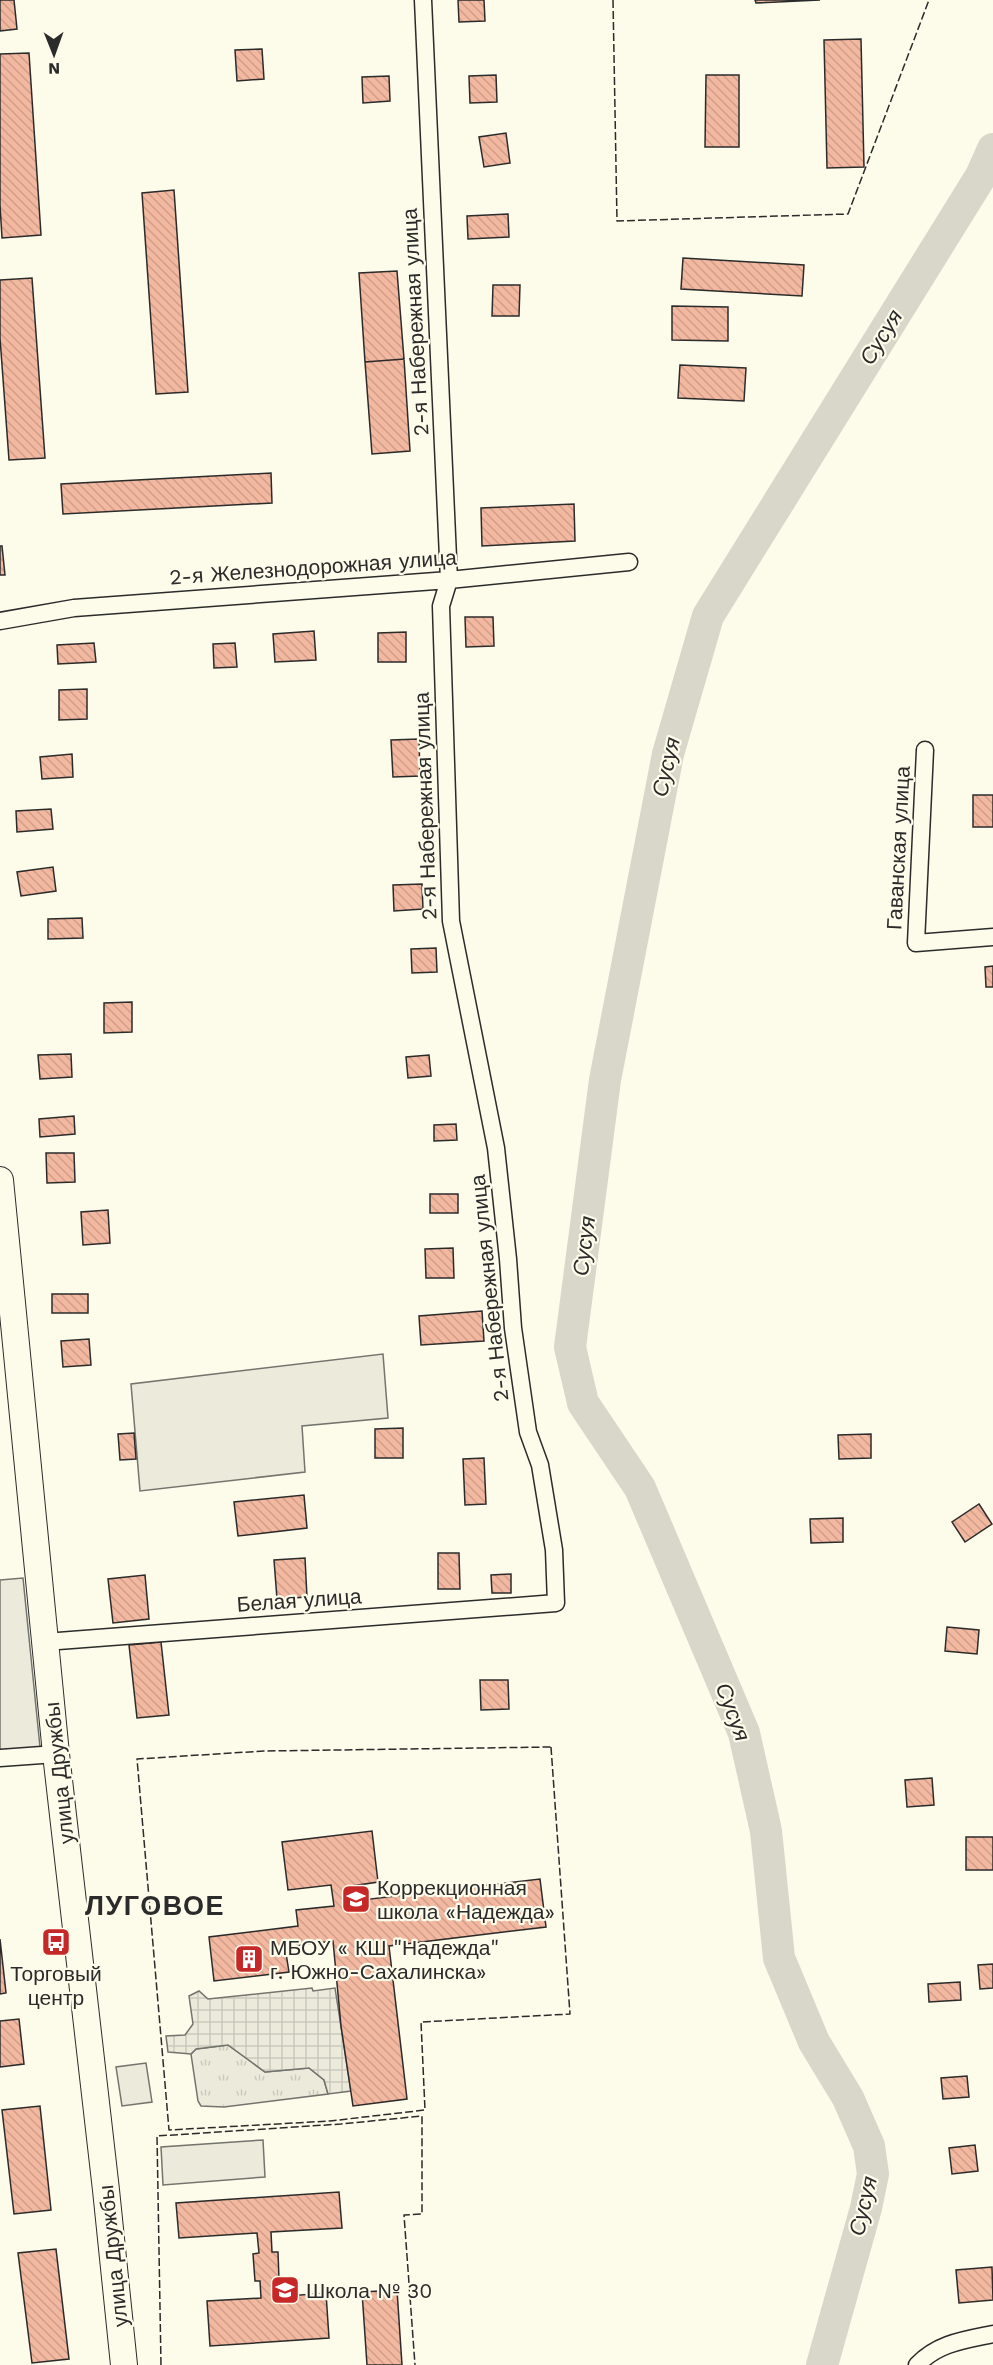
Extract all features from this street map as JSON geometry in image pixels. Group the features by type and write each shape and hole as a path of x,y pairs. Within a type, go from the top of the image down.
{"main road":[{"name":"улица Дружбы","path":"0,1180 56,1754 124,2365"}],"street":[{"name":"2-я Набережная улица","path":"423,0 449,580 441,606 451,921 496,1148 513,1328 528,1432 540,1465 554,1550 556,1603"},
{"name":"2-я Железнодорожная улица","path":"0,621 74,608 449,580 629,562"},
{"name":"Гаванская улица","path":"926,750 916,943 993,937"},
{"name":"Белая улица","path":"45,1642 556,1603"},
{"path":"0,1758 56,1754"},
{"path":"917,2365 923,2358 946,2343 993,2334"}],"green space":[{"path":"228,2045 265,2072 309,2068 324,2080 328,2094 224,2107 201,2106 198,2101 191,2054 196,2049"}],"shaded area":[{"path":"383,1354 388,1418 302,1426 305,1472 140,1491 131,1384"},
{"path":"23,1578 40,1747 0,1752 0,1580"},
{"path":"312,1988 313,1991 335,1988 351,2091 328,2094 324,2080 309,2068 265,2072 228,2045 196,2049 191,2054 168,2052 166,2036 185,2035 193,2024 189,1996 199,1991 208,1999"},
{"path":"146,2063 152,2102 122,2106 116,2067"},
{"path":"263,2140 265,2177 163,2185 161,2147"}],"building":[{"path":"0,0 14,0 17,29 0,31"},
{"path":"458,0 484,0 485,21 459,22"},
{"path":"755,0 820,0 756,3"},
{"path":"861,39 864,167 827,168 824,40"},
{"path":"262,49 264,79 237,81 235,50"},
{"path":"29,53 41,235 2,238 0,54"},
{"path":"496,75 497,102 470,103 469,76"},
{"path":"706,75 739,75 739,147 705,147"},
{"path":"389,76 390,101 363,103 362,77"},
{"path":"506,133 510,163 484,167 479,137"},
{"path":"174,190 188,392 156,394 142,193"},
{"path":"508,214 509,237 468,239 467,216"},
{"path":"683,258 804,265 802,296 681,289"},
{"path":"397,271 404,359 365,362 359,273"},
{"path":"32,278 45,458 9,460 0,338 0,280"},
{"path":"493,285 520,285 519,316 492,316"},
{"path":"672,306 728,307 728,341 672,340"},
{"path":"404,359 410,451 372,454 365,362"},
{"path":"680,365 746,368 744,401 678,398"},
{"path":"271,473 272,503 63,514 61,484"},
{"path":"574,504 575,541 482,546 481,508"},
{"path":"0,546 2,546 5,575 0,575"},
{"path":"465,617 493,617 494,646 466,647"},
{"path":"314,631 316,660 275,662 273,634"},
{"path":"406,632 406,662 378,662 378,633"},
{"path":"94,643 96,662 58,664 57,645"},
{"path":"235,643 237,667 214,668 213,644"},
{"path":"87,689 87,719 59,720 59,690"},
{"path":"419,739 420,776 393,777 391,740"},
{"path":"72,754 73,777 42,779 40,757"},
{"path":"973,795 993,795 993,827 973,827"},
{"path":"51,809 53,829 17,832 16,811"},
{"path":"53,867 56,891 21,896 17,872"},
{"path":"422,884 423,909 394,911 393,885"},
{"path":"82,918 83,938 48,939 48,919"},
{"path":"436,948 437,972 412,973 411,949"},
{"path":"993,966 993,987 986,987 985,967"},
{"path":"132,1002 132,1032 104,1033 104,1003"},
{"path":"71,1054 72,1077 40,1079 38,1055"},
{"path":"429,1055 431,1076 408,1078 406,1057"},
{"path":"74,1116 75,1134 40,1137 39,1119"},
{"path":"456,1124 457,1140 434,1141 434,1125"},
{"path":"46,1153 74,1153 75,1182 47,1183"},
{"path":"430,1194 458,1194 458,1213 430,1213"},
{"path":"108,1210 110,1243 83,1245 81,1212"},
{"path":"453,1248 454,1278 426,1278 425,1249"},
{"path":"52,1294 88,1294 88,1313 52,1313"},
{"path":"482,1311 484,1341 421,1345 419,1316"},
{"path":"89,1339 91,1365 63,1367 61,1341"},
{"path":"403,1428 403,1458 375,1458 375,1429"},
{"path":"134,1433 136,1459 120,1460 118,1434"},
{"path":"871,1434 871,1458 839,1459 838,1435"},
{"path":"484,1458 486,1504 465,1505 463,1459"},
{"path":"304,1495 307,1528 238,1536 234,1502"},
{"path":"979,1504 992,1524 965,1542 952,1522"},
{"path":"843,1518 843,1542 811,1543 810,1519"},
{"path":"438,1553 459,1553 460,1589 438,1589"},
{"path":"305,1558 307,1597 277,1599 274,1560"},
{"path":"511,1574 511,1593 492,1593 491,1575"},
{"path":"145,1575 149,1619 113,1623 108,1579"},
{"path":"947,1627 979,1630 977,1654 945,1651"},
{"path":"161,1642 169,1715 137,1718 129,1645"},
{"path":"480,1680 508,1680 509,1709 481,1710"},
{"path":"932,1778 934,1805 907,1807 905,1780"},
{"name":"МБОУ « КШ \"Надежда\" г. Южно-Сахалинска»","path":"372,1831 378,1882 352,1886 354,1901 540,1879 546,1927 389,1946 407,2099 353,2106 341,2026 333,1941 285,1947 289,1972 214,1981 209,1937 298,1926 296,1910 334,1906 331,1885 288,1890 282,1842"},
{"path":"966,1837 993,1837 993,1870 966,1870"},
{"path":"0,1939 6,1993 0,1994"},
{"path":"993,1964 993,1988 980,1989 978,1965"},
{"path":"960,1982 961,2000 929,2002 928,1984"},
{"path":"19,2019 24,2064 0,2067 0,2021"},
{"path":"967,2076 969,2097 943,2099 941,2078"},
{"path":"40,2106 51,2210 14,2214 2,2110"},
{"path":"975,2145 978,2171 952,2174 949,2148"},
{"path":"339,2192 342,2228 271,2232 272,2252 278,2252 279,2280 274,2280 275,2297 326,2293 329,2338 210,2346 207,2301 261,2298 260,2281 255,2281 253,2254 259,2253 257,2233 179,2238 176,2203"},
{"path":"56,2249 69,2359 32,2363 18,2253"},
{"path":"992,2267 993,2300 959,2303 956,2270"},
{"path":"397,2290 402,2365 367,2365 362,2292"}],"waterway":[{"name":"Сусуя","path":"822,2365 866,2208 873,2174 869,2146 848,2098 814,2042 779,1958 766,1831 744,1733 640,1488 583,1403 570,1347 605,1080 668,754 708,616 981,176 993,149"}],"fence":[{"path":"613,0 617,221 848,214 929,0"},
{"path":"551,1747 570,2014 421,2022 425,2110 330,2121 169,2130 137,1759 264,1751 551,1747"},
{"path":"161,2365 157,2136 341,2124 422,2116 422,2214 404,2215 415,2365"}],"place":[{"name":"Коррекционная школа «Надежда»","path":"356,1899"},
{"name":"Торговый центр","path":"56,1942"},
{"name":"МБОУ « КШ \"Надежда\" г. Южно-Сахалинска»","path":"249,1959"},
{"name":"Школа № 30","path":"285,2290"}],"district":[{"name":"ЛУГОВОЕ","path":"155,1906"}]}
